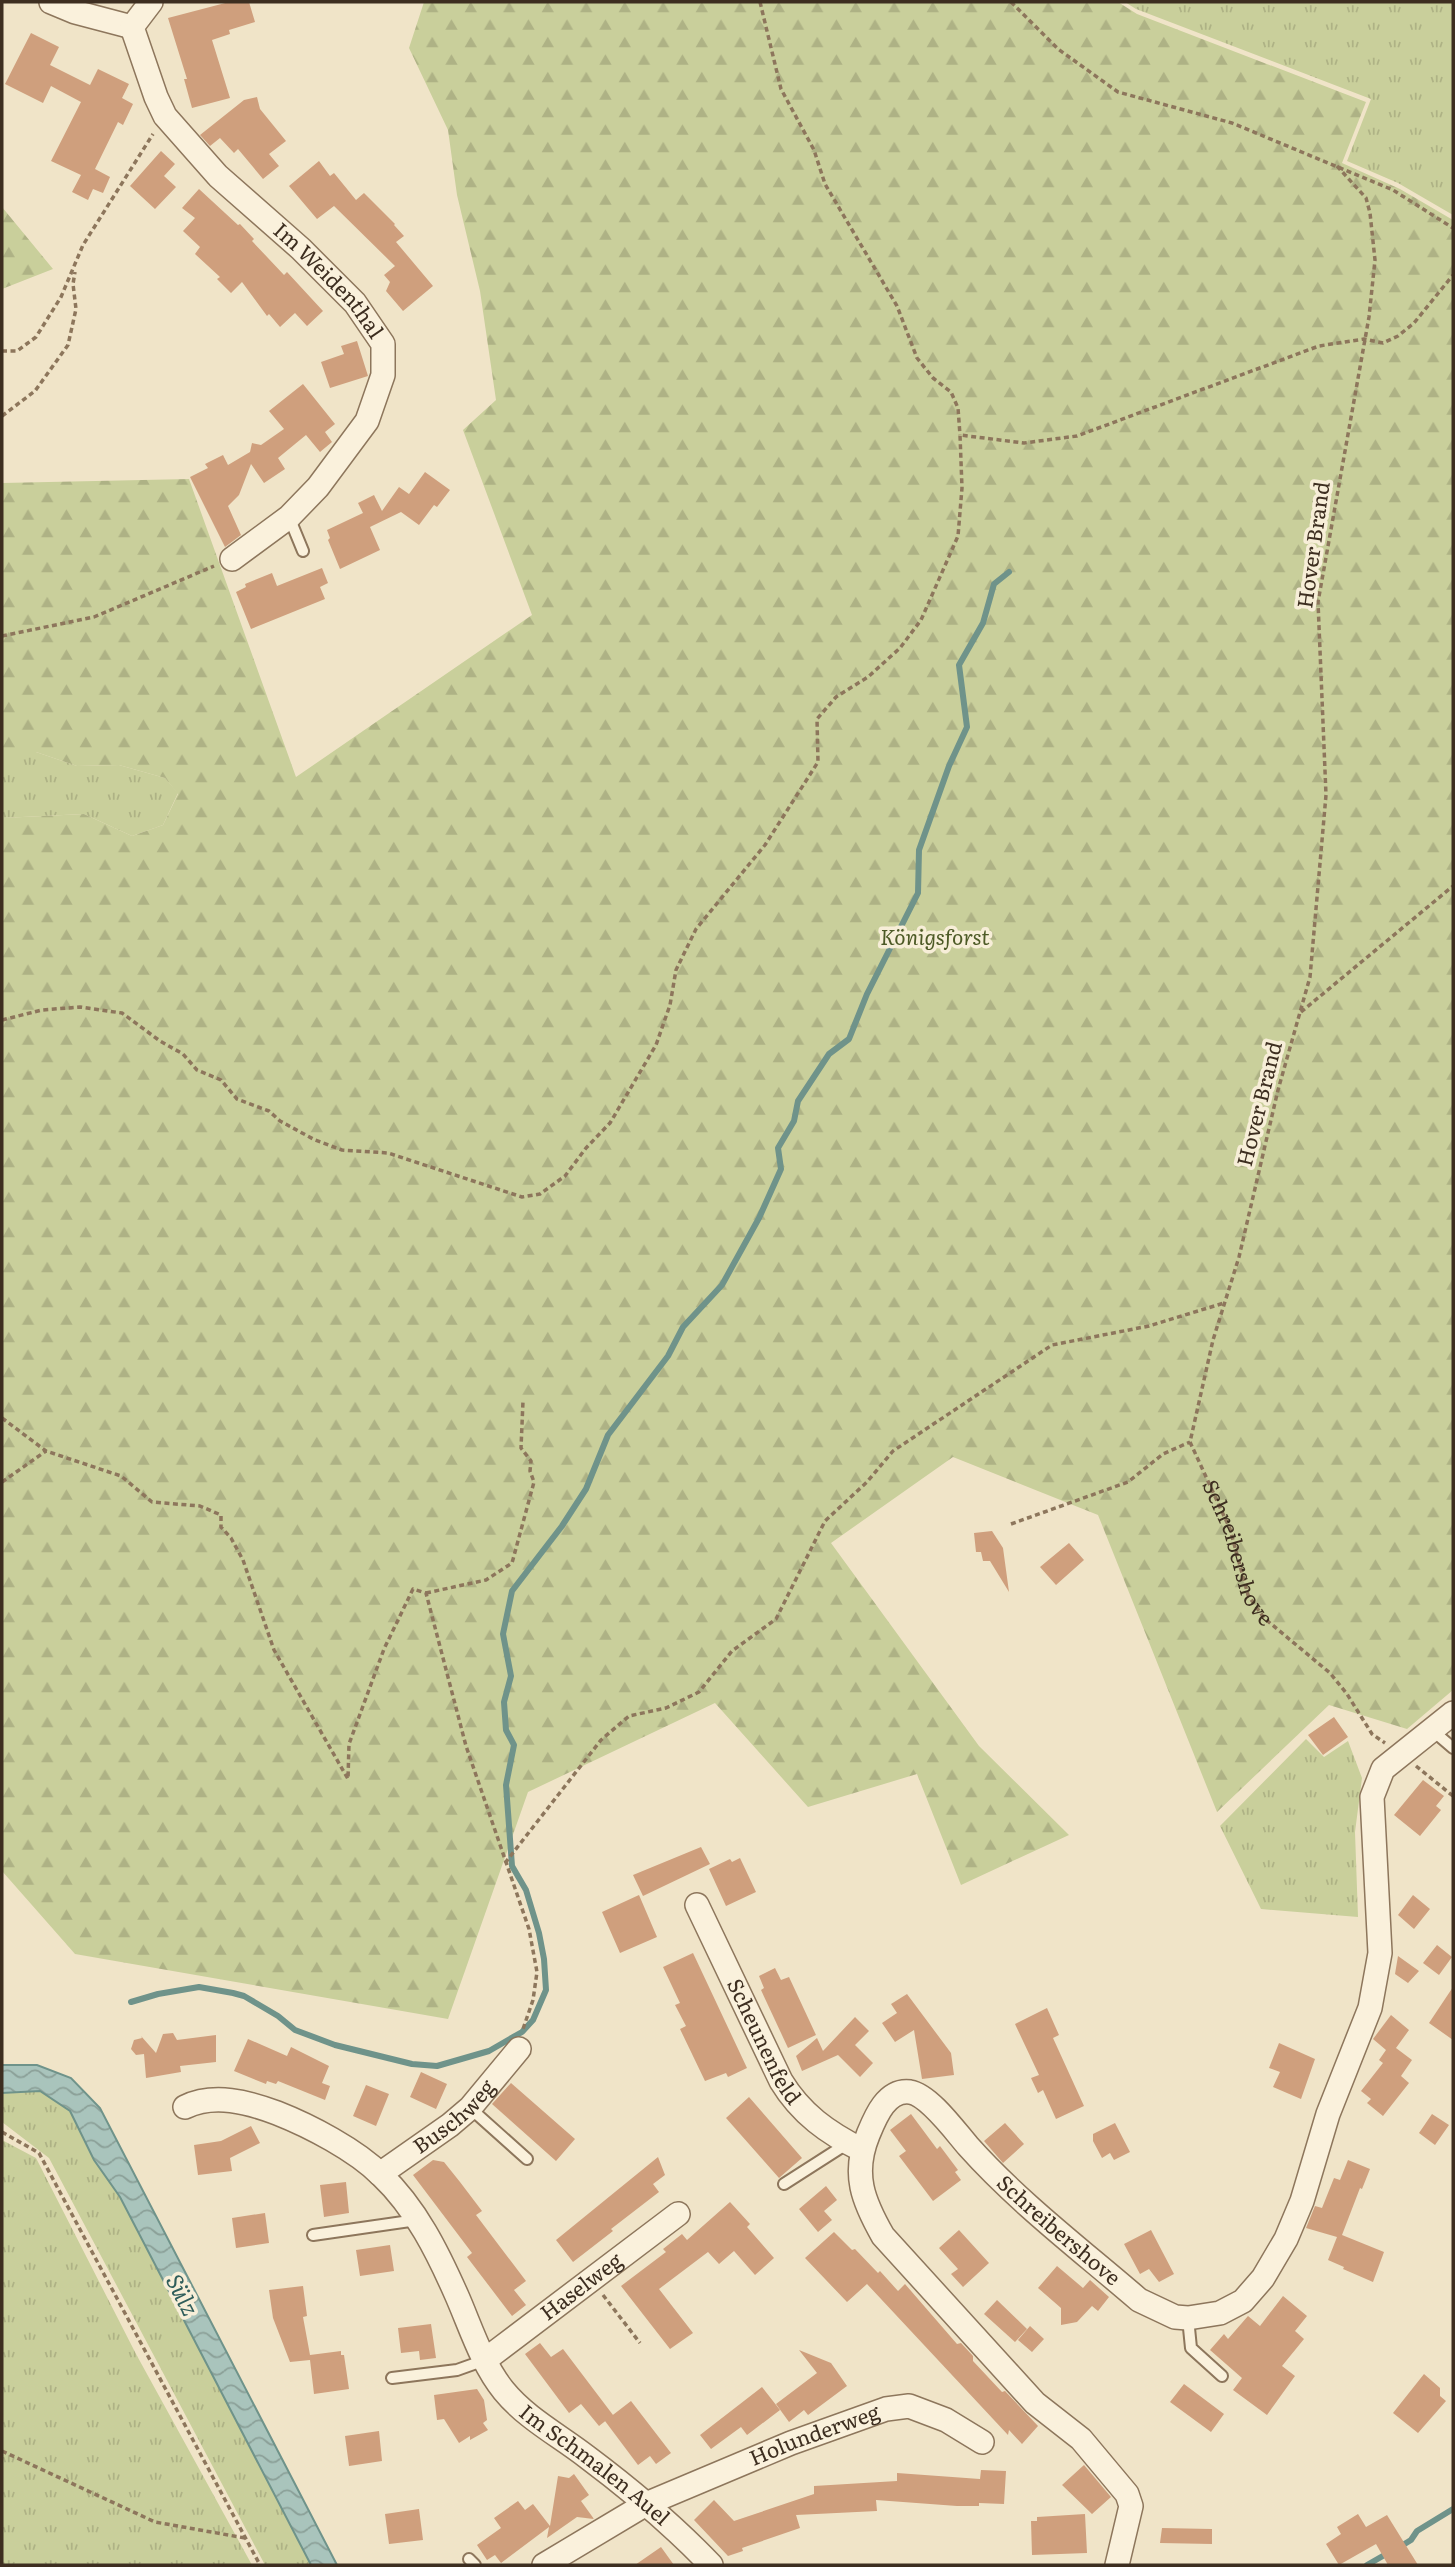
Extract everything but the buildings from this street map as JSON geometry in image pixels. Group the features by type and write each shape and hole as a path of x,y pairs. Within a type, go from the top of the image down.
{"street":[{"path":"51,2 75,12 132,27 151,2"},
{"name":"Im Weidenthal","path":"132,27 165,116 218,176 301,249 355,303 383,344 383,375 367,421 318,487 289,517 232,559"},
{"name":"Schreibershove","path":"1117,2565 1131,2506 1126,2494 1082,2439 1035,2403 883,2236 866,2206 855,2146 888,2101 898,2094 909,2092 936,2110 986,2167 1139,2300 1162,2312 1188,2318 1220,2313 1243,2301 1263,2278 1286,2239 1302,2201 1328,2114 1370,2008 1380,1953 1372,1797 1383,1769 1453,1713"},
{"name":"Scheunenfeld","path":"697,1905 789,2095 818,2123 855,2146"},
{"name":"Buschweg","path":"380,2174 470,2108 519,2049"},
{"name":"Im Schmalen Auel","path":"185,2107 197,2101 213,2099 271,2110 325,2136 380,2174 417,2220 438,2257 485,2360 504,2391 671,2525 711,2565"},
{"name":"Haselweg","path":"485,2360 678,2214"},
{"name":"Holunderweg","path":"544,2565 646,2504 791,2442 886,2409 909,2406 946,2420 982,2442"}],"lane":[{"path":"289,517 303,551"},
{"path":"1432,1730 1453,1748"},
{"path":"470,2108 527,2159"},
{"path":"785,2184 855,2146"},
{"path":"313,2235 417,2220"},
{"path":"1188,2318 1191,2348 1223,2376"},
{"path":"392,2378 457,2370 485,2360"}],"path":[{"path":"2,1020 42,1010 80,1007 122,1013 183,1054 197,1070 221,1080 237,1099 269,1111 280,1121 315,1140 342,1150 388,1153 522,1197 540,1194 565,1177 586,1148 610,1123 656,1045 670,1005 676,970 696,929 765,845 818,762 817,719 835,697 868,677 900,648 921,620 958,536 962,488 958,408 951,392 933,378 917,358 897,306 825,184 814,150 781,89 760,2"},
{"name":"Hover Brand","path":"1011,2 1058,49 1118,92 1232,123 1337,166 1366,198 1370,213 1375,260 1364,339 1318,602 1326,795 1310,977 1278,1090 1239,1257 1224,1303"},
{"path":"2,351 17,351 36,337 61,297 83,245 165,116"},
{"path":"1337,166 1393,190 1453,228"},
{"path":"2,416 35,391 68,345 76,309 76,266"},
{"path":"960,435 1024,443 1077,436 1319,346 1364,339 1383,343 1398,336 1414,323 1453,275"},
{"path":"2,636 94,617 232,559"},
{"path":"1300,1014 1453,886"},
{"path":"1011,1524 1128,1482 1163,1454 1190,1442 1224,1303"},
{"path":"505,1863 601,1740 629,1716 666,1708 699,1692 732,1651 776,1619 825,1521 867,1482 892,1451 1052,1345 1149,1326 1224,1303"},
{"path":"2,1418 46,1451 121,1476 152,1502 200,1506 221,1515 221,1527 231,1538 243,1560 274,1650 348,1780 349,1744 384,1649 413,1589 426,1593 486,1580 512,1563 534,1482 530,1471 531,1461 521,1448 523,1401"},
{"name":"Schreibershove","path":"1190,1442 1230,1528 1248,1595 1264,1618 1330,1673 1372,1734 1400,1753"},
{"path":"2,1482 46,1451"},
{"path":"426,1593 466,1746 505,1863 521,1900 537,1972 533,2000 519,2049"},
{"path":"1400,1753 1453,1796"},
{"path":"2,2132 39,2153 260,2565"},
{"path":"592,2280 640,2343"},
{"path":"2,2451 155,2522 245,2539"}],"green space":[{"name":"Königsforst","path":"424,2 1118,2 1137,14 1366,102 1342,163 1400,189 1453,220 1453,1690 1407,1729 1329,1705 1217,1812 1098,1515 953,1457 831,1543 979,1746 1069,1835 961,1885 917,1774 808,1807 715,1703 528,1792 448,2019 75,1954 2,1871 2,818 84,814 132,836 163,825 178,794 165,778 119,765 77,766 36,752 2,752 2,483 189,479 296,777 532,615 463,430 496,400 480,291 457,195 448,130 409,48"},
{"path":"1125,2 1453,2 1453,215 1398,183 1347,161 1371,99 1136,9"},
{"path":"2,207 53,269 2,289"},
{"path":"2,752 36,752 77,766 119,765 165,778 178,793 163,825 132,836 84,814 2,818"},
{"path":"1306,1739 1324,1757 1348,1741 1362,1778 1355,1832 1358,1917 1261,1909 1220,1826"},
{"path":"40,2091 70,2111 94,2160 120,2197 311,2565 265,2565 49,2158 2,2122 2,2093"},
{"path":"2,2140 36,2158 136,2354 252,2565 2,2565"}],"water":[{"name":"Sülz","path":"2,2065 37,2065 71,2078 100,2108 337,2565 311,2565 120,2197 94,2160 70,2111 40,2091 2,2093"}],"waterway":[{"path":"131,2002 199,1987 233,1993 244,1996 278,2016 295,2030 335,2045 412,2064 437,2066 489,2051 522,2032 533,2020 546,1990 544,1959 526,1890 512,1866 506,1785 514,1745 506,1730 504,1702 511,1676 503,1634 512,1591 562,1526 586,1489 608,1435 668,1356 683,1327 722,1285 759,1218 781,1169 778,1148 794,1121 798,1101 829,1054 849,1039 867,994 918,893 919,850 949,766 967,727 959,665 983,623 994,584 1009,572"},
{"path":"1398,2548 1411,2540 1417,2531 1453,2509"},
{"path":"1367,2565 1388,2553"}]}
